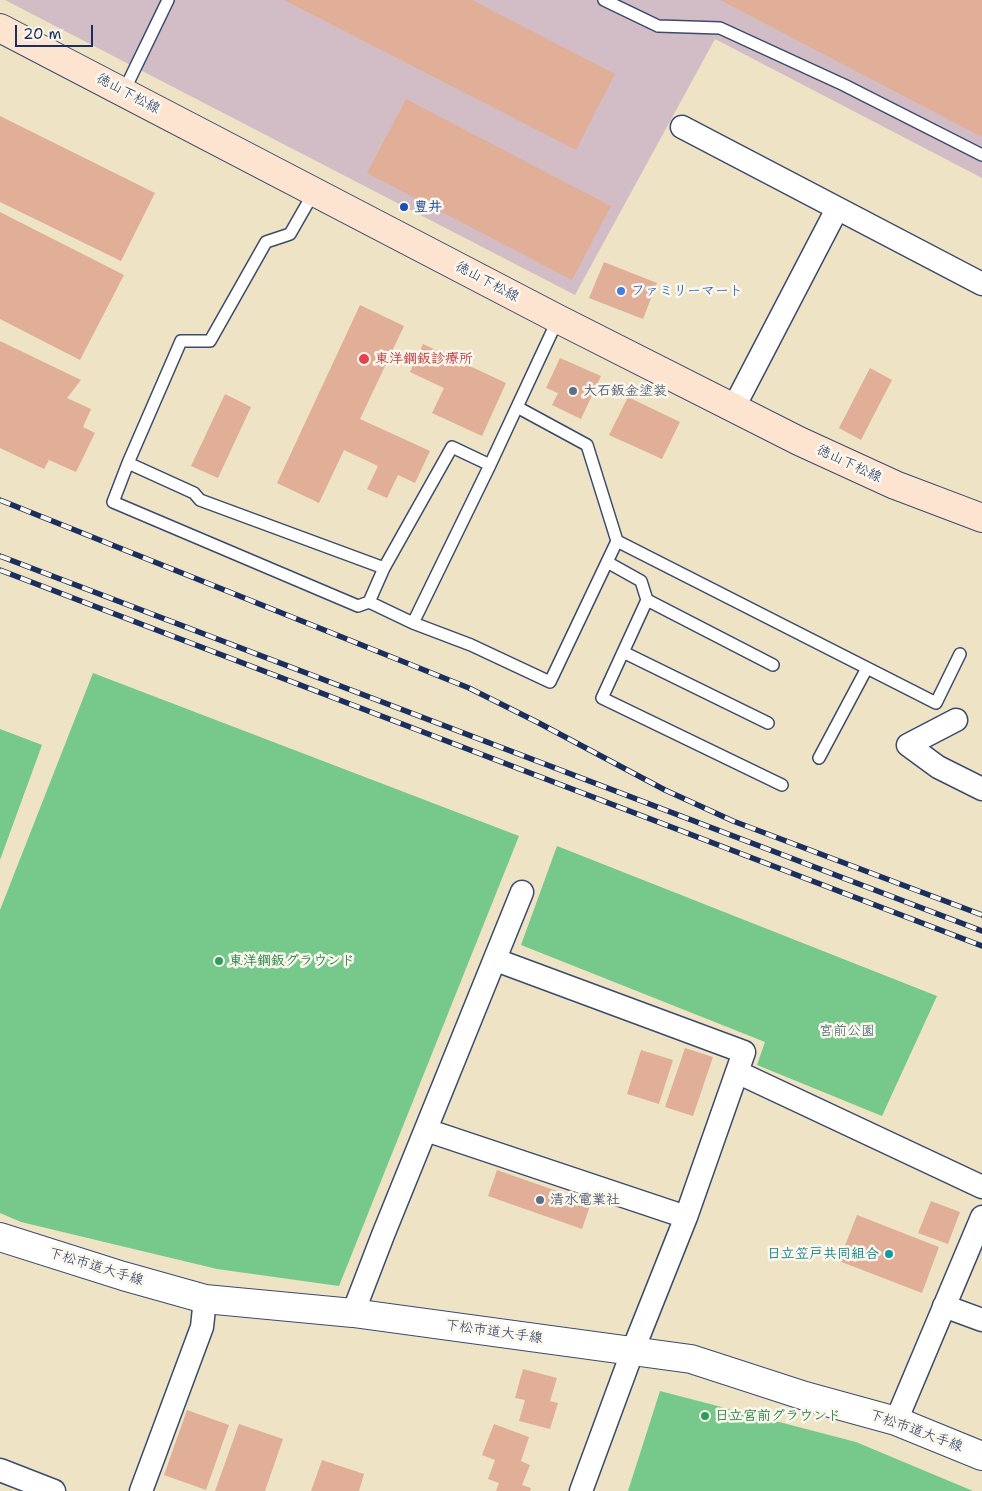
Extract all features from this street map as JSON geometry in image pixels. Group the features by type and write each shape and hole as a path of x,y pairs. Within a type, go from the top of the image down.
{"main road":[{"name":"徳山下松線","path":"0,28 558,319 799,441 895,485 982,518"}],"street":[{"path":"682,127 982,284"},
{"path":"734,407 837,209"},
{"path":"956,720 908,746 938,766 982,789"},
{"path":"353,1313 522,892"},
{"path":"496,960 744,1052 686,1217 633,1350 581,1491"},
{"path":"737,1072 982,1186"},
{"path":"426,1130 686,1217"},
{"path":"896,1421 982,1217"},
{"name":"下松市道大手線","path":"0,1237 123,1276 205,1299 353,1313 691,1359 804,1396 896,1421 982,1456"},
{"path":"141,1491 202,1326 205,1299"},
{"path":"944,1306 982,1320"},
{"path":"0,1470 54,1491"}],"lane":[{"path":"124,91 168,0"},
{"path":"604,0 658,26 720,28 844,85 982,155"},
{"path":"314,192 290,234 266,242 210,340 181,341 113,502 358,606 369,602 413,623 471,645 550,682 617,542 587,445 517,407"},
{"path":"413,623 558,319"},
{"path":"369,602 384,568 452,447 490,465"},
{"path":"128,463 194,493 200,500 384,568"},
{"path":"617,542 936,703 960,654"},
{"path":"608,562 641,581 647,600 602,698 782,785"},
{"path":"647,600 773,665"},
{"path":"623,652 768,723"},
{"path":"819,758 866,668"}],"shaded area":[{"path":"5,0 982,0 982,178 715,39 575,295"}],"green space":[{"path":"93,673 519,836 339,1286 217,1269 21,1222 0,1213 0,910"},
{"path":"0,729 42,745 0,860"},
{"name":"宮前公園","path":"557,846 937,996 882,1116 757,1065 765,1042 521,945"},
{"name":"日立宮前グラウンド","path":"660,1391 856,1442 973,1491 628,1491"}],"building":[{"path":"284,0 472,0 615,74 576,150"},
{"path":"720,0 982,0 982,137"},
{"path":"406,99 611,206 572,280 367,173"},
{"path":"0,116 155,193 121,261 0,202"},
{"path":"0,212 124,275 80,360 0,319"},
{"path":"604,262 657,283 643,319 589,298"},
{"path":"360,305 404,326 360,419 430,451 415,483 398,475 387,498 367,489 378,466 344,450 319,503 277,483"},
{"path":"0,341 81,380 67,398 91,409 83,427 95,433 76,472 49,460 44,469 0,448"},
{"path":"423,344 506,383 482,436 432,413 444,388 410,372"},
{"name":"大石鈑金塗装","path":"560,358 601,376 581,419 552,405 558,393 546,388"},
{"path":"870,368 892,380 861,440 839,428"},
{"path":"225,394 251,407 218,478 191,466"},
{"path":"628,397 680,422 662,459 609,435"},
{"path":"685,1048 713,1057 693,1116 665,1107"},
{"path":"641,1050 673,1060 659,1104 627,1094"},
{"name":"清水電業社","path":"497,1170 591,1203 582,1229 488,1196"},
{"path":"931,1201 960,1212 948,1244 918,1233"},
{"name":"日立笠戸共同組合","path":"857,1215 939,1247 922,1293 839,1261"},
{"path":"523,1369 557,1378 550,1401 558,1403 550,1429 519,1421 525,1400 515,1398"},
{"path":"187,1410 229,1425 206,1490 164,1475"},
{"path":"239,1424 283,1439 265,1491 215,1491"},
{"path":"494,1424 529,1437 521,1461 530,1465 522,1485 531,1488 530,1491 496,1491 499,1483 488,1479 495,1460 482,1455"},
{"path":"322,1460 364,1474 359,1491 311,1491"}],"railway":[{"path":"0,500 469,688 665,790 733,821 982,915"},
{"path":"0,556 982,931"},
{"path":"0,570 982,946"}],"place":[{"name":"豊井","path":"404,207"},
{"name":"ファミリーマート","path":"621,291"},
{"name":"東洋鋼鈑診療所","path":"364,359"},
{"name":"大石鈑金塗装","path":"573,391"},
{"name":"東洋鋼鈑グラウンド","path":"219,961"},
{"name":"清水電業社","path":"540,1200"},
{"name":"日立笠戸共同組合","path":"889,1254"},
{"name":"日立宮前グラウンド","path":"705,1416"}]}
